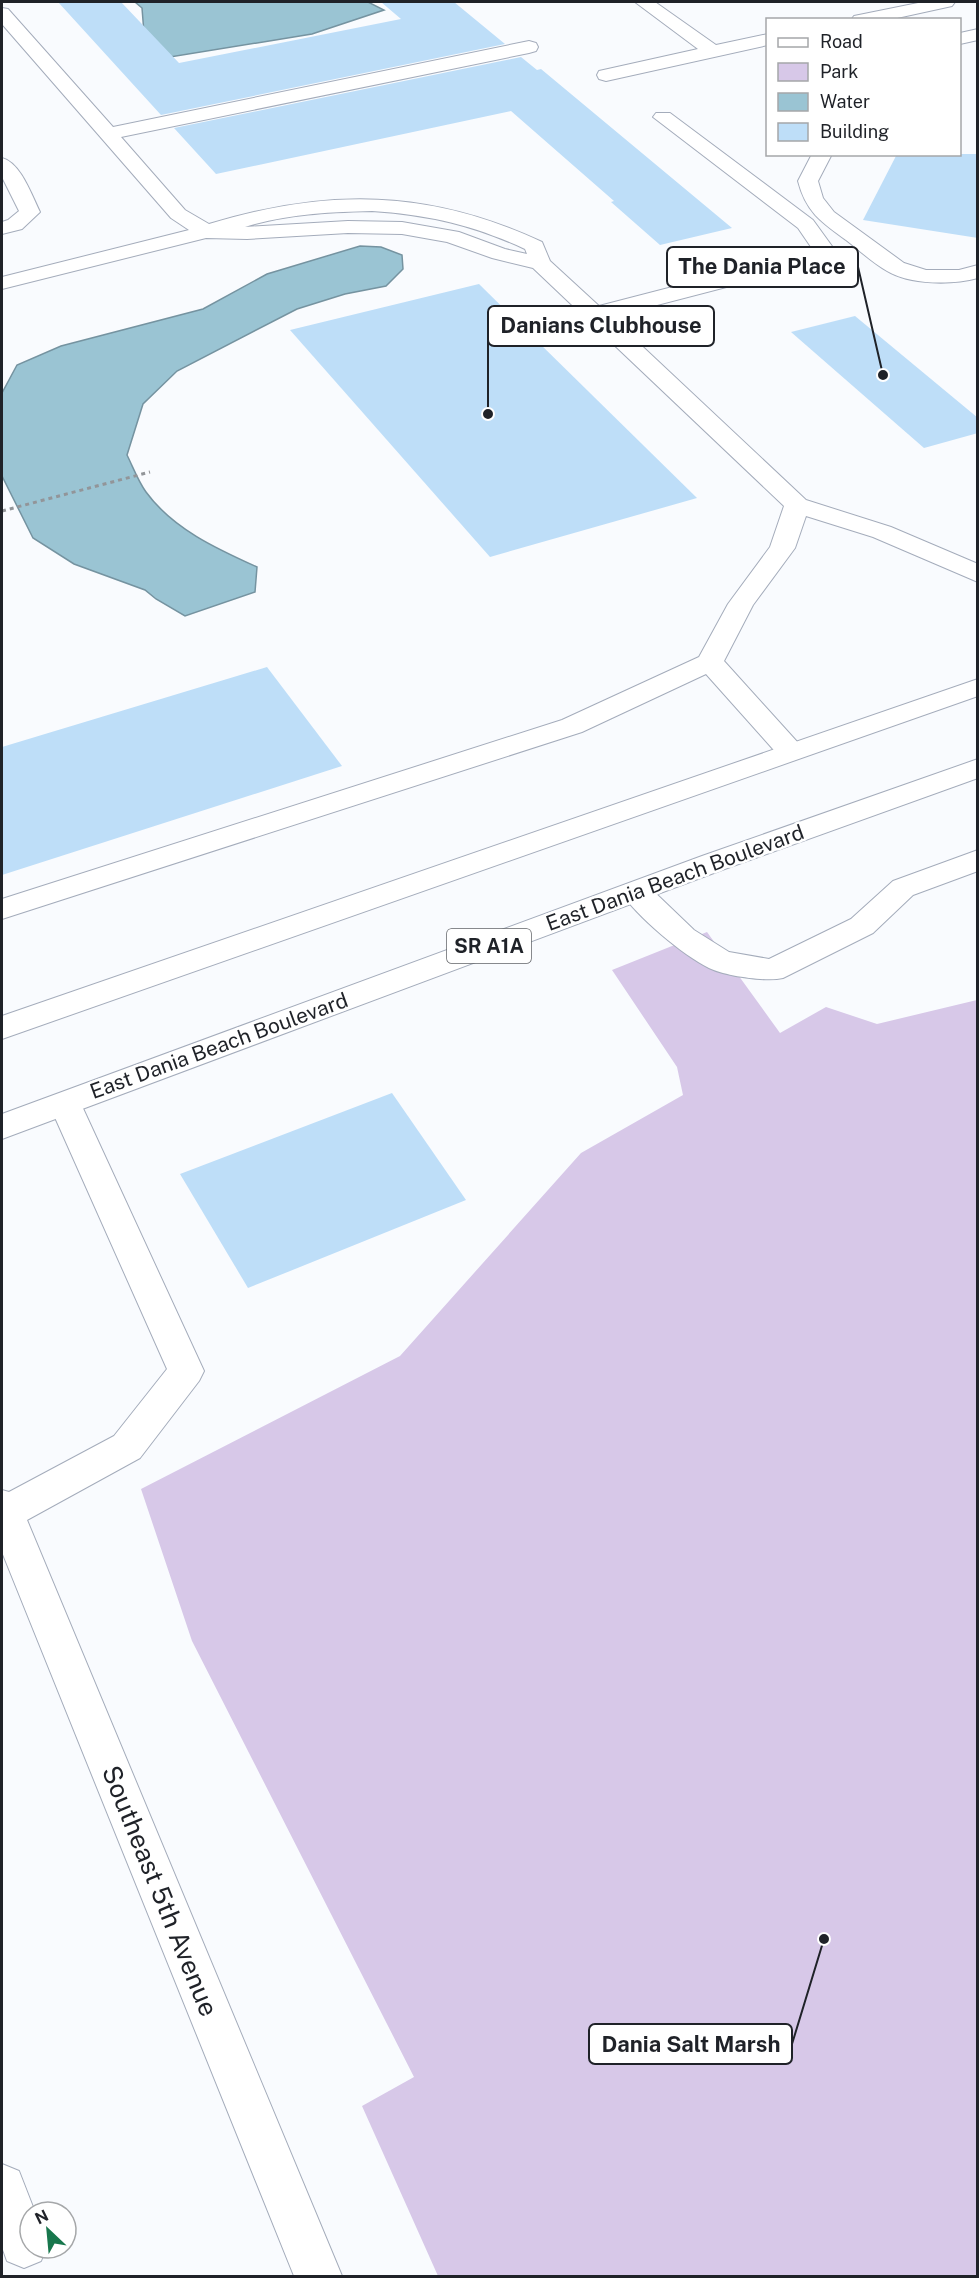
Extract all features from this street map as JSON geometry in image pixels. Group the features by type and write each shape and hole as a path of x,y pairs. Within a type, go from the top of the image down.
{"main road":[{"path":"644,2 712,51"},
{"path":"861,2 881,15"},
{"path":"868,18 946,2"},
{"path":"2,13 178,214 206,232"},
{"path":"961,39 978,34"},
{"path":"606,75 766,39"},
{"path":"109,134 529,47"},
{"path":"595,314 792,263 823,249 806,224 663,117"},
{"path":"821,156 808,181 813,199 827,216 896,267 926,276 960,276 978,271"},
{"path":"2,164 10,174 30,212 15,225 2,228"},
{"path":"2,283 206,232 247,233 348,227 402,228 452,236 499,254 540,263 797,505 882,532 978,574"},
{"path":"2,909 572,726 710,662 741,604 783,548 797,505"},
{"path":"710,662 790,751"},
{"path":"2,1028 978,687"},
{"path":"712,863 978,744"},
{"name":"East Dania Beach Boulevard","path":"2,1127 712,863 978,768"},
{"path":"636,892 683,937 722,961 772,970 862,926 903,888 978,860"},
{"path":"3,1510 128,1447 186,1371 65,1104"},
{"name":"Southeast 5th Avenue","path":"3,1510 318,2277"},
{"path":"2,2188 18,2229"}],"path":[{"path":"2,512 150,472"}],"green space":[{"path":"707,932 780,1033 826,1007 877,1024 977,1000 977,2276 438,2276 362,2106 414,2077 192,1641 141,1489 400,1356 581,1153 683,1095 677,1067 612,970"}],"water":[{"path":"135,2 368,2 384,10 312,34 170,57 144,33 142,8"},
{"path":"360,246 381,247 402,255 403,269 386,286 345,294 297,309 177,371 143,404 127,455 146,492 169,517 211,545 257,567 255,592 185,616 145,590 74,564 33,538 2,476 2,393 17,365 61,346 203,309 267,274"}],"building":[{"path":"58,2 121,2 179,63 401,19 381,2 454,2 505,44 161,115"},
{"path":"521,57 537,70 541,69 732,228 660,245 611,202 614,201 511,111 216,174 174,128"},
{"path":"978,154 978,238 863,220 896,156"},
{"path":"479,284 697,498 490,557 290,330"},
{"path":"855,316 978,418 978,433 924,448 791,332"},
{"path":"267,667 342,766 2,875 2,747"},
{"path":"392,1093 466,1200 248,1288 180,1174"}],"place":[{"name":"The Dania Place","path":"883,375"},
{"name":"Danians Clubhouse","path":"488,414"},
{"name":"Dania Salt Marsh","path":"824,1939"}]}
